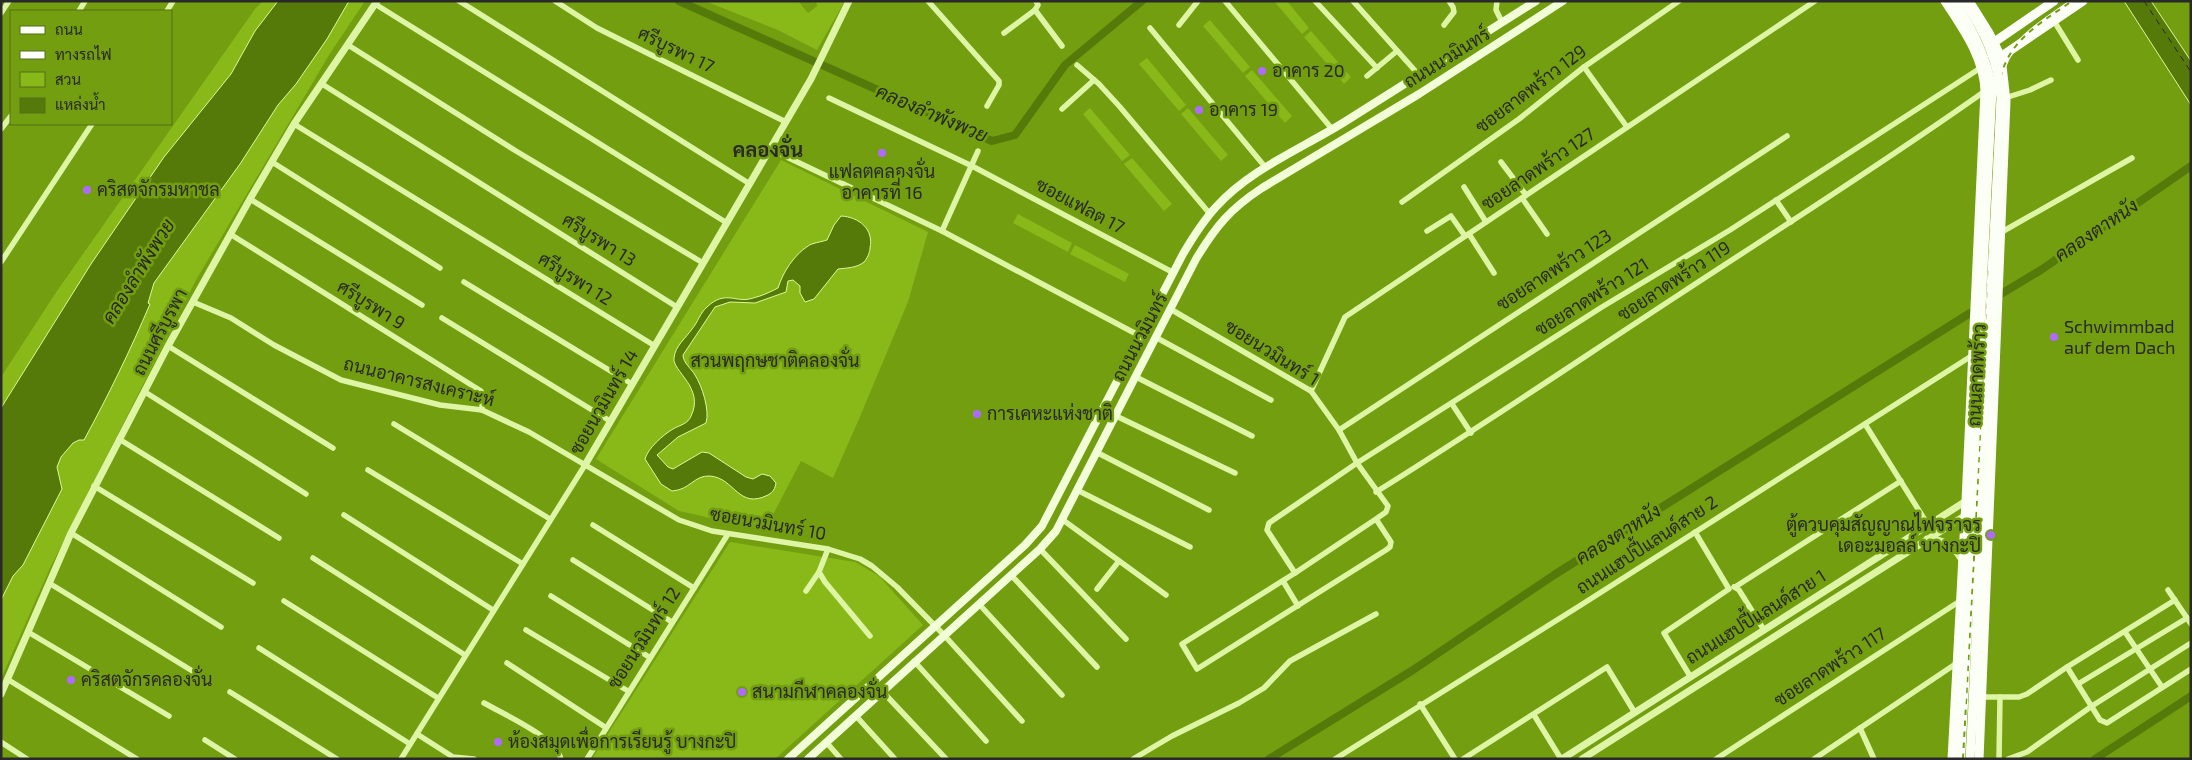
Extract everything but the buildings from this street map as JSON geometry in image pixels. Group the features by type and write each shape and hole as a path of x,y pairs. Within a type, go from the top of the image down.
{"main road":[{"name":"ถนนนวมินทร์","path":"788,759 1025,545 1042,526 1195,233 1230,193 1266,168 1332,130 1536,1"},
{"name":"ถนนลาดพร้าว","path":"1945,1 1977,53 1982,67 1985,92 1966,514 1952,759"},
{"path":"1954,1 1970,27 1985,59 1990,79 1992,100 1958,759"},
{"path":"1964,1 1983,33 1993,56 1999,76 2001,99 1970,759"},
{"name":"ถนนลาดพร้าว","path":"1969,1 1994,42 2000,57 2005,98 1979,759"},
{"path":"1977,53 2054,1"},
{"name":"ถนนนวมินทร์","path":"808,759 1040,549 1056,531 1114,415 1208,240 1222,220 1240,203 1419,94 1559,2"},
{"path":"1982,67 2080,3"},
{"path":"1966,502 1988,503"},
{"path":"1966,514 1988,503"}],"street":[{"path":"1,13 10,1"},
{"path":"459,1 750,184"},
{"name":"ศรีบูรพา 17","path":"554,1 597,28 786,122"},
{"name":"ซอยนวมินทร์ 14","path":"401,759 585,465 811,80 849,1"},
{"path":"928,1 999,81 999,85 987,106"},
{"path":"1004,33 1034,10 1038,4 1036,1"},
{"path":"1179,25 1198,1"},
{"path":"1225,1 1332,130"},
{"path":"1315,1 1377,68"},
{"path":"1353,1 1418,74"},
{"path":"1444,25 1454,12 1453,6 1448,1"},
{"path":"1497,1 1496,10 1502,22"},
{"name":"ซอยลาดพร้าว 129","path":"1402,202 1519,119 1584,66 1680,1"},
{"name":"ซอยลาดพร้าว 127","path":"1311,391 1345,317 1815,1"},
{"path":"376,3 727,223"},
{"name":"ถนนศรีบูรพา","path":"1,694 71,533 168,346 294,124 376,3"},
{"path":"1034,10 1062,46"},
{"path":"2054,21 2078,60"},
{"path":"1150,28 1266,168"},
{"path":"348,45 530,159 703,263"},
{"path":"1367,76 1398,51"},
{"path":"1077,65 1120,107 1210,214"},
{"path":"1584,66 1627,128"},
{"name":"ซอยลาดพร้าว 121","path":"1295,573 1266,526 1357,463 1602,307 1730,230 1982,67"},
{"path":"1062,109 1094,80"},
{"path":"2005,98 2030,90 2051,80"},
{"name":"ศรีบูรพา 13","path":"322,84 677,307"},
{"name":"ซอยลาดพร้าว 119","path":"1376,492 1471,433 1921,137 1985,92"},
{"name":"ซอยแฟลต 17","path":"829,98 972,166 1174,273"},
{"path":"1,129 10,117"},
{"name":"ศรีบูรพา 12","path":"294,124 655,346"},
{"path":"2,259 91,125"},
{"name":"ซอยลาดพร้าว 123","path":"1339,430 1787,136"},
{"path":"770,149 942,231 1142,337"},
{"path":"942,231 978,151"},
{"path":"2000,233 2132,158"},
{"path":"272,162 440,268"},
{"path":"1501,162 1548,234"},
{"path":"1464,187 1486,222"},
{"path":"250,199 422,305"},
{"path":"1776,200 1791,222"},
{"path":"1427,230 1451,216 1494,273"},
{"name":"ศรีบูรพา 9","path":"230,234 480,391 482,395 482,410"},
{"path":"464,282 632,384"},
{"name":"ถนนอาคารสงเคราะห์","path":"192,302 231,318 274,345 341,380 440,404 482,410 529,432 585,465"},
{"name":"ซอยนวมินทร์ 1","path":"1172,310 1311,391 1339,430 1376,492 1388,506 1386,512 1376,519"},
{"path":"442,318 610,421"},
{"path":"1157,338 1271,400"},
{"path":"168,346 333,448"},
{"name":"ถนนแฮปปี้แลนด์สาย 2","path":"1335,759 1973,355"},
{"path":"1136,377 1252,436"},
{"path":"144,392 306,494"},
{"path":"1452,404 1471,433"},
{"path":"1114,415 1235,473"},
{"path":"394,424 550,519"},
{"path":"1865,424 1928,525"},
{"path":"119,439 278,538"},
{"path":"1096,452 1208,510"},
{"name":"ซอยนวมินทร์ 10","path":"585,465 679,520 728,534 828,549 860,559 872,566 897,587 934,627 944,635 1022,721"},
{"path":"368,470 523,564"},
{"path":"1690,676 1664,633 1732,587 1901,481"},
{"path":"94,486 253,583"},
{"path":"1077,490 1190,547"},
{"name":"ถนนแฮปปี้แลนด์สาย 1","path":"1562,759 1966,502"},
{"name":"ถนนแฮปปี้แลนด์สาย 1","path":"1582,759 1966,514"},
{"path":"344,515 493,610"},
{"path":"1376,519 1390,542 1390,547 1197,669 1182,644 1283,581 1376,519"},
{"path":"1063,520 1166,595"},
{"path":"593,525 694,588"},
{"path":"1695,532 1764,630"},
{"path":"71,533 221,627"},
{"name":"ซอยนวมินทร์ 12","path":"587,759 728,534"},
{"path":"1927,538 1936,539 1948,544 1962,560"},
{"path":"806,591 819,572 828,549"},
{"path":"1040,549 1126,639"},
{"path":"313,558 465,655"},
{"path":"573,560 672,622"},
{"path":"1097,589 1119,561"},
{"path":"819,572 824,582 870,636"},
{"path":"1011,575 1097,667"},
{"path":"1283,581 1298,606"},
{"path":"49,583 194,672"},
{"path":"2078,684 2189,621 2168,590"},
{"path":"551,596 649,658"},
{"path":"1981,697 2027,694 2175,600"},
{"path":"284,601 438,698"},
{"name":"ซอยลาดพร้าว 117","path":"1716,759 1960,601"},
{"path":"979,604 1062,695"},
{"path":"1133,759 1172,736 1239,703 1264,688 1290,661 1376,614"},
{"path":"526,630 628,691"},
{"path":"28,632 169,716"},
{"path":"2126,632 2162,687"},
{"path":"2008,759 2028,752 2092,706 2191,643"},
{"path":"260,648 410,744"},
{"path":"914,662 986,741"},
{"path":"507,663 606,727"},
{"path":"1814,759 1957,663"},
{"path":"1463,759 1607,667 1640,722"},
{"path":"2067,667 2100,720 2107,723 2191,670"},
{"path":"7,679 137,759"},
{"path":"882,691 946,759"},
{"path":"230,692 337,759"},
{"path":"1999,759 2000,697"},
{"path":"484,703 550,742 559,752 561,759"},
{"path":"1420,704 1455,759"},
{"path":"1534,714 1562,759"},
{"path":"856,716 895,759"},
{"path":"1860,728 1874,759"},
{"path":"417,734 454,757 474,759"},
{"path":"205,740 235,759"},
{"path":"1,742 27,759"},
{"path":"826,742 840,759"}],"green space":[{"path":"263,1 365,1 329,55 196,280 50,568 1,679 1,377 57,291 255,9"},
{"path":"705,1 798,1 808,13 817,6 816,1 845,1 817,50 778,30"},
{"path":"1274,1 1287,1 1309,28 1302,34"},
{"path":"1210,20 1250,67 1243,73 1203,26"},
{"path":"1311,31 1351,77 1344,84 1304,37"},
{"path":"1147,58 1186,105 1179,111 1139,64"},
{"path":"1252,70 1292,116 1285,123 1245,76"},
{"path":"1090,108 1130,155 1122,161 1083,114"},
{"path":"1188,108 1228,155 1221,161 1181,114"},
{"path":"1132,158 1172,204 1164,211 1124,164"},
{"name":"สวนพฤกษชาติคลองจั่น","path":"781,160 928,232 908,302 833,478 801,461 765,530 679,511 596,459"},
{"path":"1018,214 1072,243 1068,252 1013,223"},
{"path":"1075,245 1129,274 1125,282 1070,254"},
{"name":"สนามกีฬาคลองจั่น","path":"730,542 855,562 879,576 923,625 775,759 592,759"}],"water":[{"path":"278,1 349,1 327,39 296,84 278,105 240,164 154,283 148,303 150,304 142,322 119,373 84,440 73,443 61,457 57,467 62,489 23,565 13,576 1,600 1,408 91,264 164,157 231,74 255,31"},
{"path":"2124,1 2151,1 2191,61 2191,105"},
{"path":"841,216 854,219 864,225 870,235 871,241 865,261 855,267 838,269 814,299 805,302 800,293 800,286 793,280 788,281 786,292 755,303 730,302 715,307 683,355 684,361 695,375 703,392 707,412 706,423 678,437 657,455 668,467 673,469 702,452 709,453 746,477 753,479 762,474 770,476 776,483 774,490 758,499 750,499 737,492 725,482 710,476 705,476 683,488 672,491 661,484 645,459 656,442 673,429 688,421 694,406 694,397 691,389 675,363 674,358 679,346 705,309 714,302 725,298 747,299 763,295 778,288 786,270 794,259 810,245 827,240 834,225"}],"waterway":[{"name":"คลองลำพังพวย","path":"679,1 992,141 1015,135 1065,65 1142,1"},
{"name":"คลองตาหนัง","path":"2001,294 2041,270 2191,166"},
{"name":"คลองตาหนัง","path":"1269,759 1413,670 1554,575 1970,313"},
{"path":"2095,759 2191,696"}],"ferry route":[{"path":"2144,1 2191,72"}],"railway":[{"path":"1963,759 2000,80 2004,66 2018,43 2038,25 2072,1"}],"place":[{"name":"อาคาร 20","path":"1262,71"},
{"name":"อาคาร 19","path":"1199,110"},
{"name":"แฟลตคลองจั่น อาคารที่ 16","path":"882,153"},
{"name":"คริสตจักรมหาชล","path":"87,190"},
{"name":"Schwimmbad auf dem Dach","path":"2054,337"},
{"name":"การเคหะแห่งชาติ","path":"977,414"},
{"name":"ตู้ควบคุมสัญญาณไฟจราจร เดอะมอลล์ บางกะปิ","path":"1991,535"},
{"name":"คริสตจักรคลองจั่น","path":"71,680"},
{"name":"สนามกีฬาคลองจั่น","path":"742,692"},
{"name":"ห้องสมุดเพื่อการเรียนรู้ บางกะปิ","path":"498,742"}],"district":[{"name":"คลองจั่น","path":"768,150"}]}
